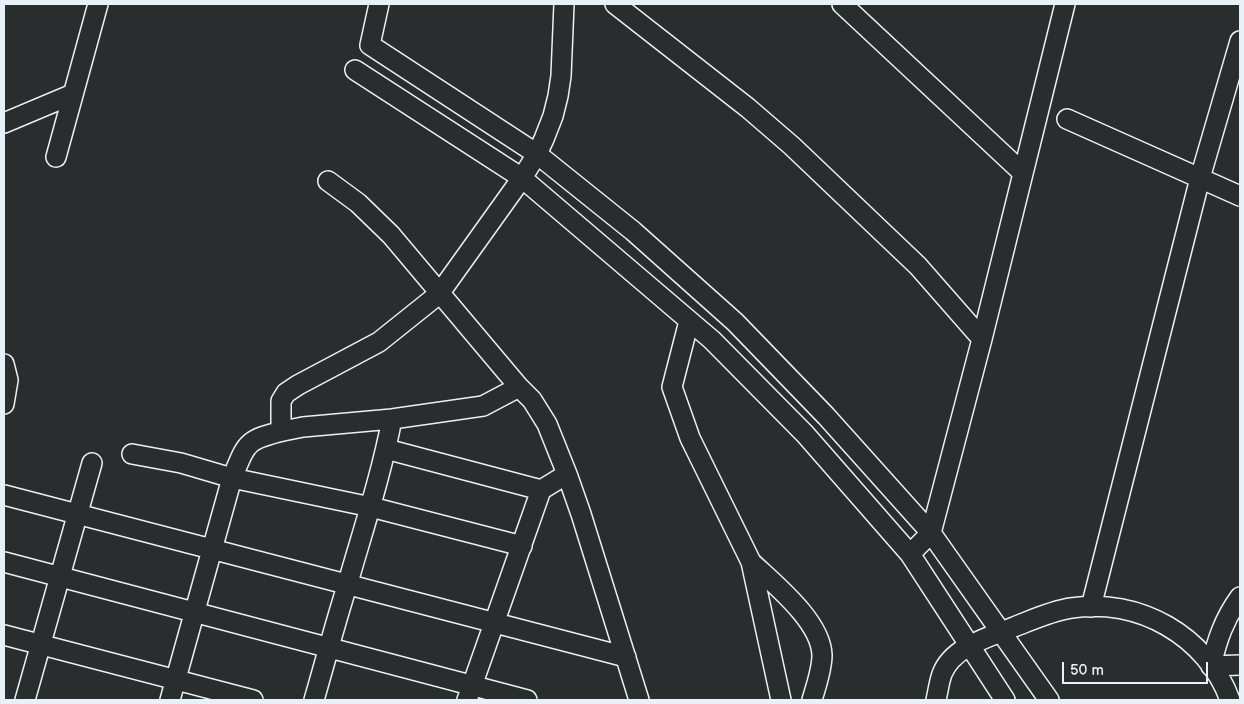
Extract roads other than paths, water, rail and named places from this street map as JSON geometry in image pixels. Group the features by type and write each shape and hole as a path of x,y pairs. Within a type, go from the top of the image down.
{"street":[{"path":"56,157 98,4"},
{"path":"380,4 370,45 537,154 633,231 734,322 826,416 931,534 1049,700"},
{"path":"283,431 280,401 286,394 298,385 379,342 439,294 522,178 537,154 549,128 558,96 564,4"},
{"path":"615,4 748,108 792,146 918,266 982,339"},
{"path":"842,4 1023,173"},
{"path":"910,554 931,534 1066,4"},
{"path":"1091,606 1200,178 1240,41"},
{"path":"355,70 522,178 712,340 805,434 910,554 1005,700"},
{"path":"4,123 73,94"},
{"path":"1068,119 1240,196"},
{"path":"328,180 358,203 390,235 532,400 547,424 581,514 638,700"},
{"path":"689,321 672,387 690,438 751,562 781,700"},
{"path":"4,404 5,375"},
{"path":"170,700 232,478 248,444 261,436 283,431 392,419 483,406 519,387"},
{"path":"314,700 371,507 392,419"},
{"path":"386,449 541,490"},
{"path":"132,454 181,463 232,478 371,507 522,546"},
{"path":"25,700 92,463"},
{"path":"469,693 541,490 567,474"},
{"path":"4,495 626,657"},
{"path":"4,562 329,648 469,693 527,700"},
{"path":"751,562 797,607 813,628 820,643 821,666 812,700"},
{"path":"1211,666 1217,639 1224,622 1240,597"},
{"path":"936,700 942,673 950,661 969,646 1048,614 1071,608 1091,606 1120,608 1144,615 1166,625 1186,639 1204,656 1231,697"},
{"path":"4,635 253,700"},
{"path":"1211,666 1240,665"}]}
